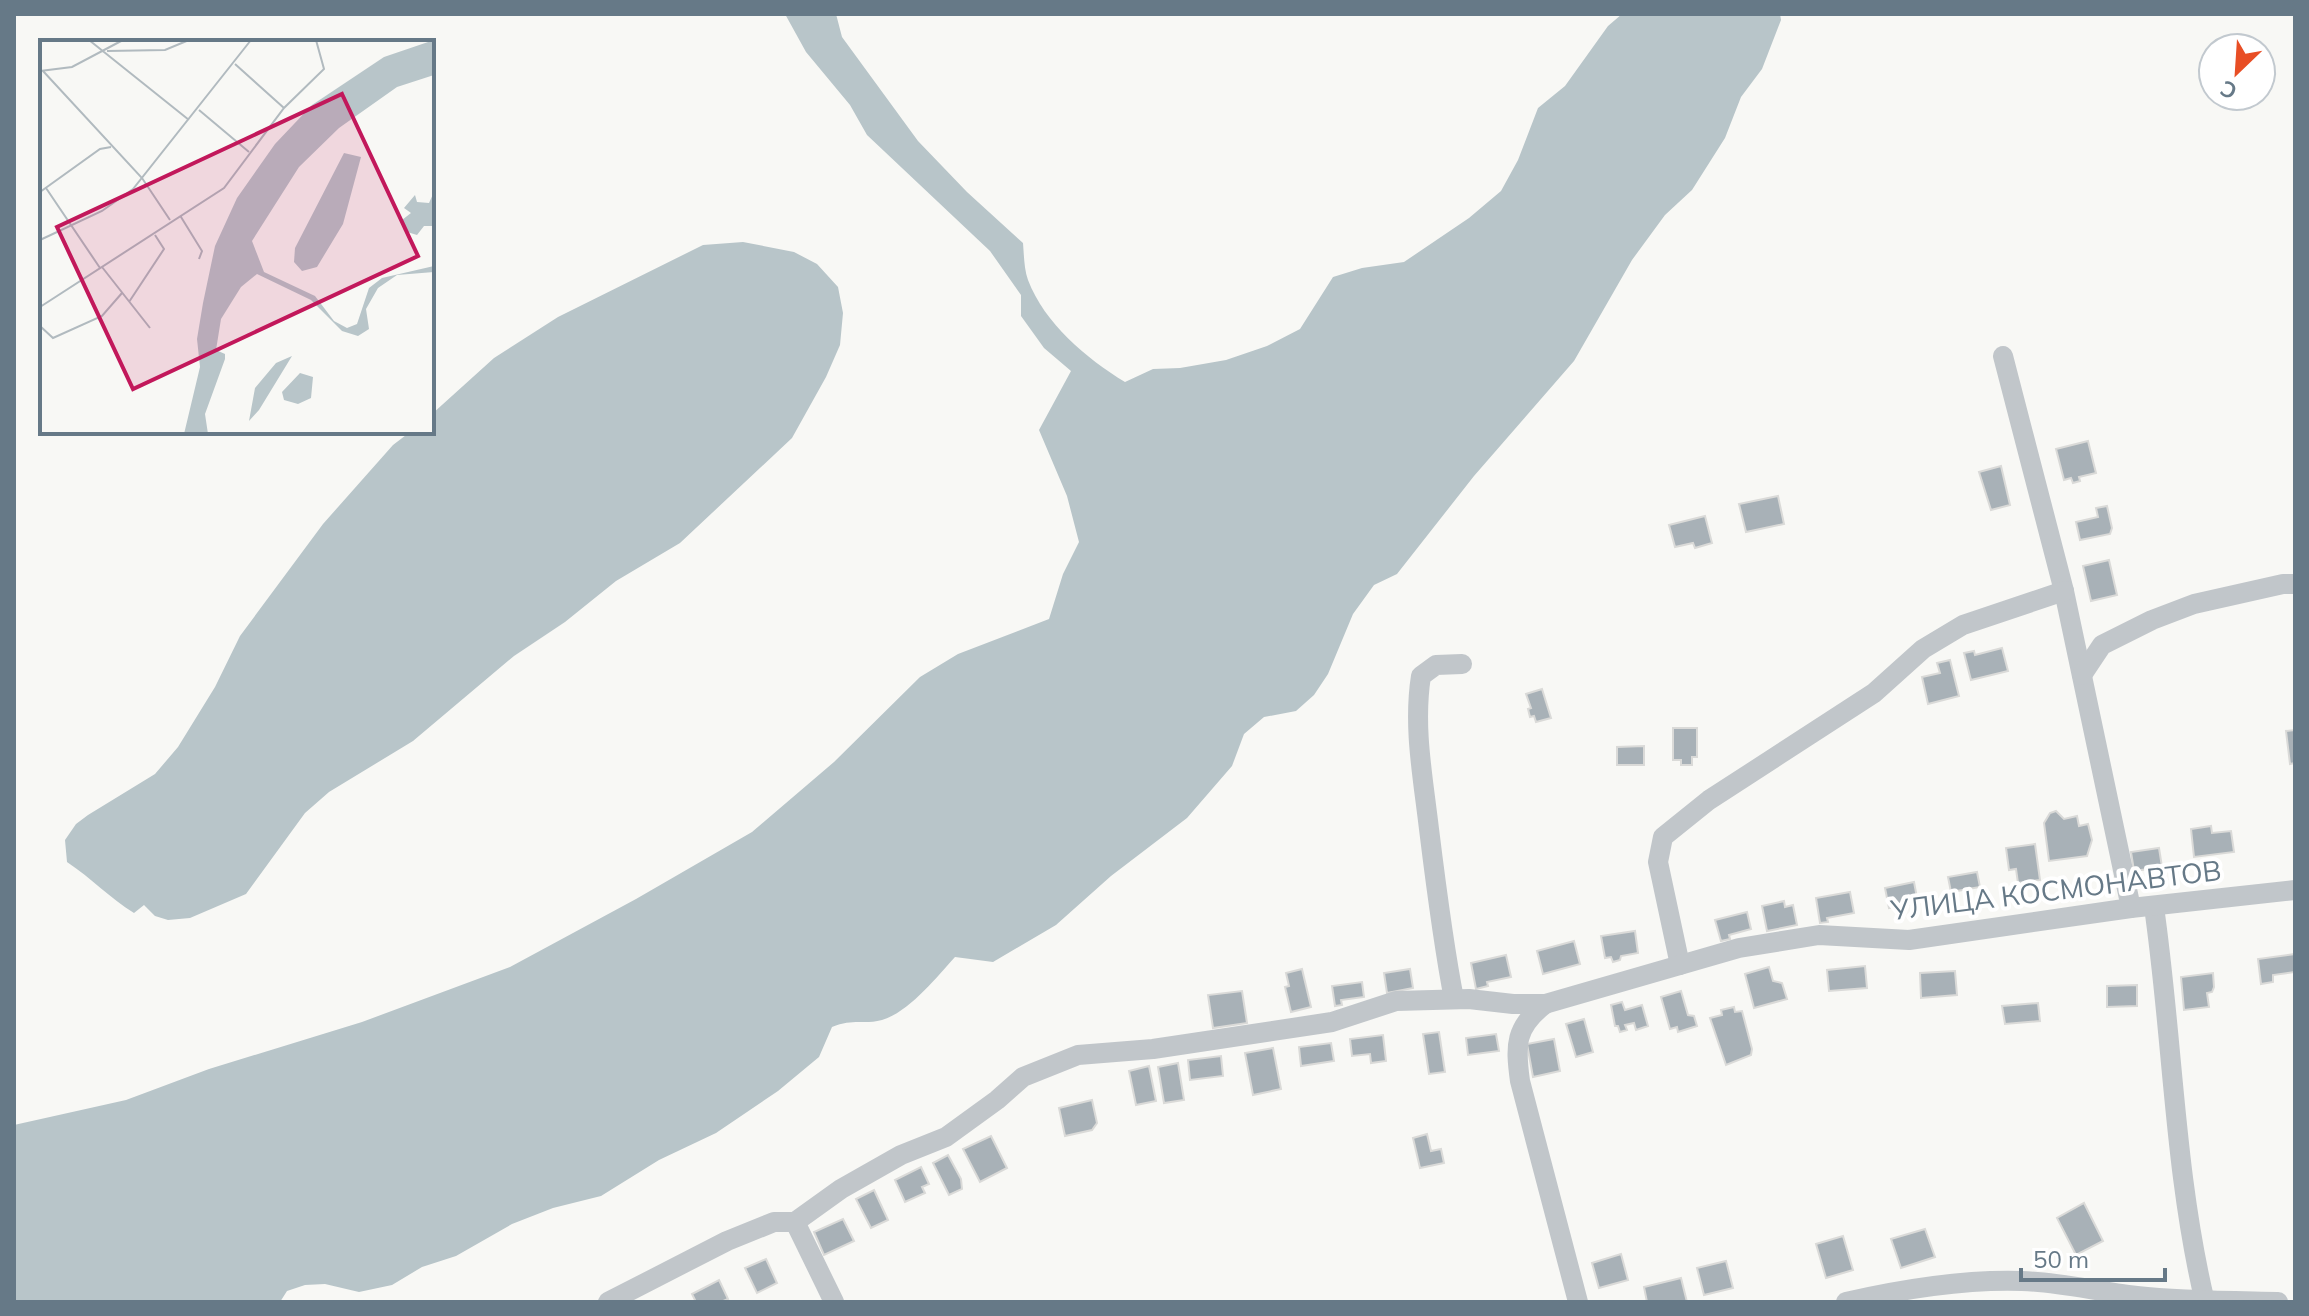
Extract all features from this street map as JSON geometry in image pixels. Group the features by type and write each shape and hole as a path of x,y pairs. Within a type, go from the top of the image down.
{"street":[{"path":"2003,356 2064,591 2131,908"},
{"path":"2082,675 2102,645 2152,620 2194,604 2295,584"},
{"path":"1680,965 1658,862 1663,837 1709,800 1874,693 1923,649 1963,625 2064,591"},
{"path":"1454,999 1443,946 1418,740 1417,701 1421,676 1436,665 1462,664"},
{"name":"УЛИЦА КОСМОНАВТОВ","path":"608,1302 727,1241 774,1222 795,1222 841,1189 901,1155 946,1137 1023,1077 1078,1055 1153,1049 1332,1022 1396,1001 1454,999 1545,1004 1739,948 1819,935 1909,940 2131,908 2295,890"},
{"path":"2154,907 2165,985 2186,1216 2204,1301"},
{"path":"1545,1004 1529,1016 1518,1036 1516,1054 1520,1081 1578,1302"},
{"path":"795,1222 834,1302"},
{"path":"1846,1302 1892,1291 1961,1283 2020,1281 2072,1284 2137,1296 2278,1302"}],"shaded area":[{"path":"785,14 836,14 842,37 918,141 967,192 1023,243 1028,280 1045,311 1082,351 1125,382 1153,369 1226,360 1267,346 1300,329 1333,277 1362,268 1404,262 1469,218 1501,191 1518,160 1538,108 1565,86 1608,26 1622,14 1780,14 1781,20 1762,69 1741,97 1725,138 1692,190 1665,215 1632,260 1574,361 1474,476 1397,574 1374,585 1353,614 1328,674 1314,695 1296,711 1264,717 1244,734 1232,766 1187,818 1111,876 1056,925 993,962 955,957 922,993 892,1016 832,1027 819,1057 778,1091 716,1133 659,1160 601,1196 553,1208 512,1224 456,1256 422,1267 392,1285 359,1292 325,1284 305,1285 287,1291 280,1302 14,1302 14,1125 126,1100 209,1069 362,1022 510,967 752,832 834,762 920,677 958,654 1049,619 1063,574 1079,542 1067,496 1039,430 1071,371 1044,348 1021,316 1021,295 990,251 867,135 850,105 806,52"},
{"path":"743,242 794,252 817,264 838,287 843,313 840,345 792,438 680,543 616,581 565,622 514,656 413,741 329,792 305,813 246,894 190,918 168,920 155,916 144,905 134,913 67,862 65,840 76,824 155,774 178,747 215,687 240,636 323,524 393,445 407,434 434,434 434,412 494,358 558,317 703,245"}],"building":[{"path":"2088,441 2096,473 2079,477 2080,481 2073,483 2071,478 2064,480 2056,449"},
{"path":"2001,466 2010,505 1991,510 1979,472"},
{"path":"1778,496 1784,524 1746,532 1739,504"},
{"path":"2107,506 2112,528 2110,534 2080,540 2076,522 2098,517 2096,508"},
{"path":"1705,516 1712,543 1695,548 1693,543 1675,547 1669,525"},
{"path":"2109,560 2117,595 2091,601 2083,566"},
{"path":"2002,648 2008,671 1971,680 1964,653 1974,651 1975,655"},
{"path":"1950,660 1959,696 1928,704 1922,677 1940,673 1937,663"},
{"path":"1542,689 1551,718 1536,722 1534,716 1530,717 1528,709 1531,708 1526,694"},
{"path":"1673,728 1697,728 1697,757 1692,757 1692,765 1681,765 1681,760 1673,760"},
{"path":"2295,730 2295,763 2290,764 2286,731"},
{"path":"1644,746 1644,765 1617,765 1617,747"},
{"path":"2056,811 2064,819 2077,816 2079,826 2088,824 2092,840 2087,856 2049,861 2044,823 2050,813"},
{"path":"2211,826 2212,833 2231,831 2234,852 2194,857 2191,829"},
{"path":"2035,844 2040,880 2018,883 2016,869 2009,870 2006,848"},
{"path":"2159,848 2162,867 2134,871 2131,852"},
{"path":"1977,872 1980,887 1951,892 1948,877"},
{"path":"1914,882 1918,903 1889,908 1885,888"},
{"path":"1850,892 1854,913 1827,918 1828,922 1820,923 1816,898"},
{"path":"1784,901 1785,907 1793,905 1797,925 1767,931 1762,906"},
{"path":"1747,912 1751,929 1729,935 1730,939 1721,941 1715,920"},
{"path":"1635,931 1638,953 1621,956 1620,960 1613,962 1611,957 1605,958 1601,936"},
{"path":"1574,941 1580,964 1543,974 1537,951"},
{"path":"2295,954 2295,972 2273,975 2273,982 2261,984 2258,959"},
{"path":"1506,955 1511,977 1487,982 1488,986 1476,989 1471,963"},
{"path":"1865,966 1867,988 1829,991 1827,970"},
{"path":"1769,967 1773,981 1782,983 1787,999 1754,1008 1745,974"},
{"path":"1302,969 1311,1007 1291,1012 1285,987 1289,986 1286,973"},
{"path":"1410,969 1413,988 1387,993 1384,973"},
{"path":"1955,971 1957,995 1921,998 1920,973"},
{"path":"2213,973 2214,987 2212,992 2207,993 2209,1007 2184,1010 2181,977"},
{"path":"1362,982 1364,997 1341,1000 1342,1005 1335,1006 1332,986"},
{"path":"2137,985 2137,1006 2107,1007 2107,986"},
{"path":"1242,991 1247,1023 1213,1028 1208,995"},
{"path":"1681,991 1688,1015 1694,1016 1697,1026 1678,1032 1677,1027 1670,1029 1661,997"},
{"path":"1622,1002 1625,1010 1642,1005 1648,1026 1636,1030 1634,1023 1625,1025 1627,1030 1620,1032 1615,1026 1611,1005"},
{"path":"2038,1003 2040,1021 2005,1024 2002,1006"},
{"path":"1734,1007 1735,1012 1742,1011 1752,1049 1751,1055 1726,1065 1710,1018 1722,1015 1721,1010"},
{"path":"1584,1019 1593,1052 1576,1057 1566,1024"},
{"path":"1439,1032 1445,1072 1429,1074 1423,1034"},
{"path":"1496,1034 1499,1051 1468,1055 1466,1038"},
{"path":"1383,1035 1386,1061 1371,1063 1370,1054 1352,1056 1350,1039"},
{"path":"1554,1039 1560,1071 1533,1077 1527,1044"},
{"path":"1331,1043 1334,1061 1301,1066 1299,1047"},
{"path":"1273,1048 1281,1089 1253,1095 1245,1053"},
{"path":"1221,1056 1223,1076 1190,1080 1188,1060"},
{"path":"1178,1063 1184,1100 1164,1103 1158,1067"},
{"path":"1149,1066 1156,1101 1136,1105 1129,1071"},
{"path":"1092,1100 1097,1123 1092,1130 1065,1136 1059,1108"},
{"path":"1427,1134 1431,1151 1441,1149 1444,1163 1420,1168 1413,1138"},
{"path":"991,1136 1007,1168 980,1182 963,1149"},
{"path":"948,1155 961,1179 962,1189 949,1195 933,1163"},
{"path":"921,1167 929,1184 922,1187 925,1193 905,1202 895,1180"},
{"path":"874,1190 888,1220 871,1228 856,1199"},
{"path":"2084,1203 2103,1241 2076,1255 2057,1218"},
{"path":"843,1219 854,1241 824,1255 814,1232"},
{"path":"1925,1229 1935,1257 1901,1268 1891,1239"},
{"path":"1843,1236 1853,1270 1826,1278 1816,1244"},
{"path":"1621,1254 1628,1280 1599,1288 1592,1263"},
{"path":"766,1259 777,1283 757,1293 745,1268"},
{"path":"1726,1261 1733,1288 1704,1295 1697,1268"},
{"path":"1681,1278 1687,1302 1647,1302 1644,1287"},
{"path":"719,1280 728,1299 696,1302 692,1294"}]}
